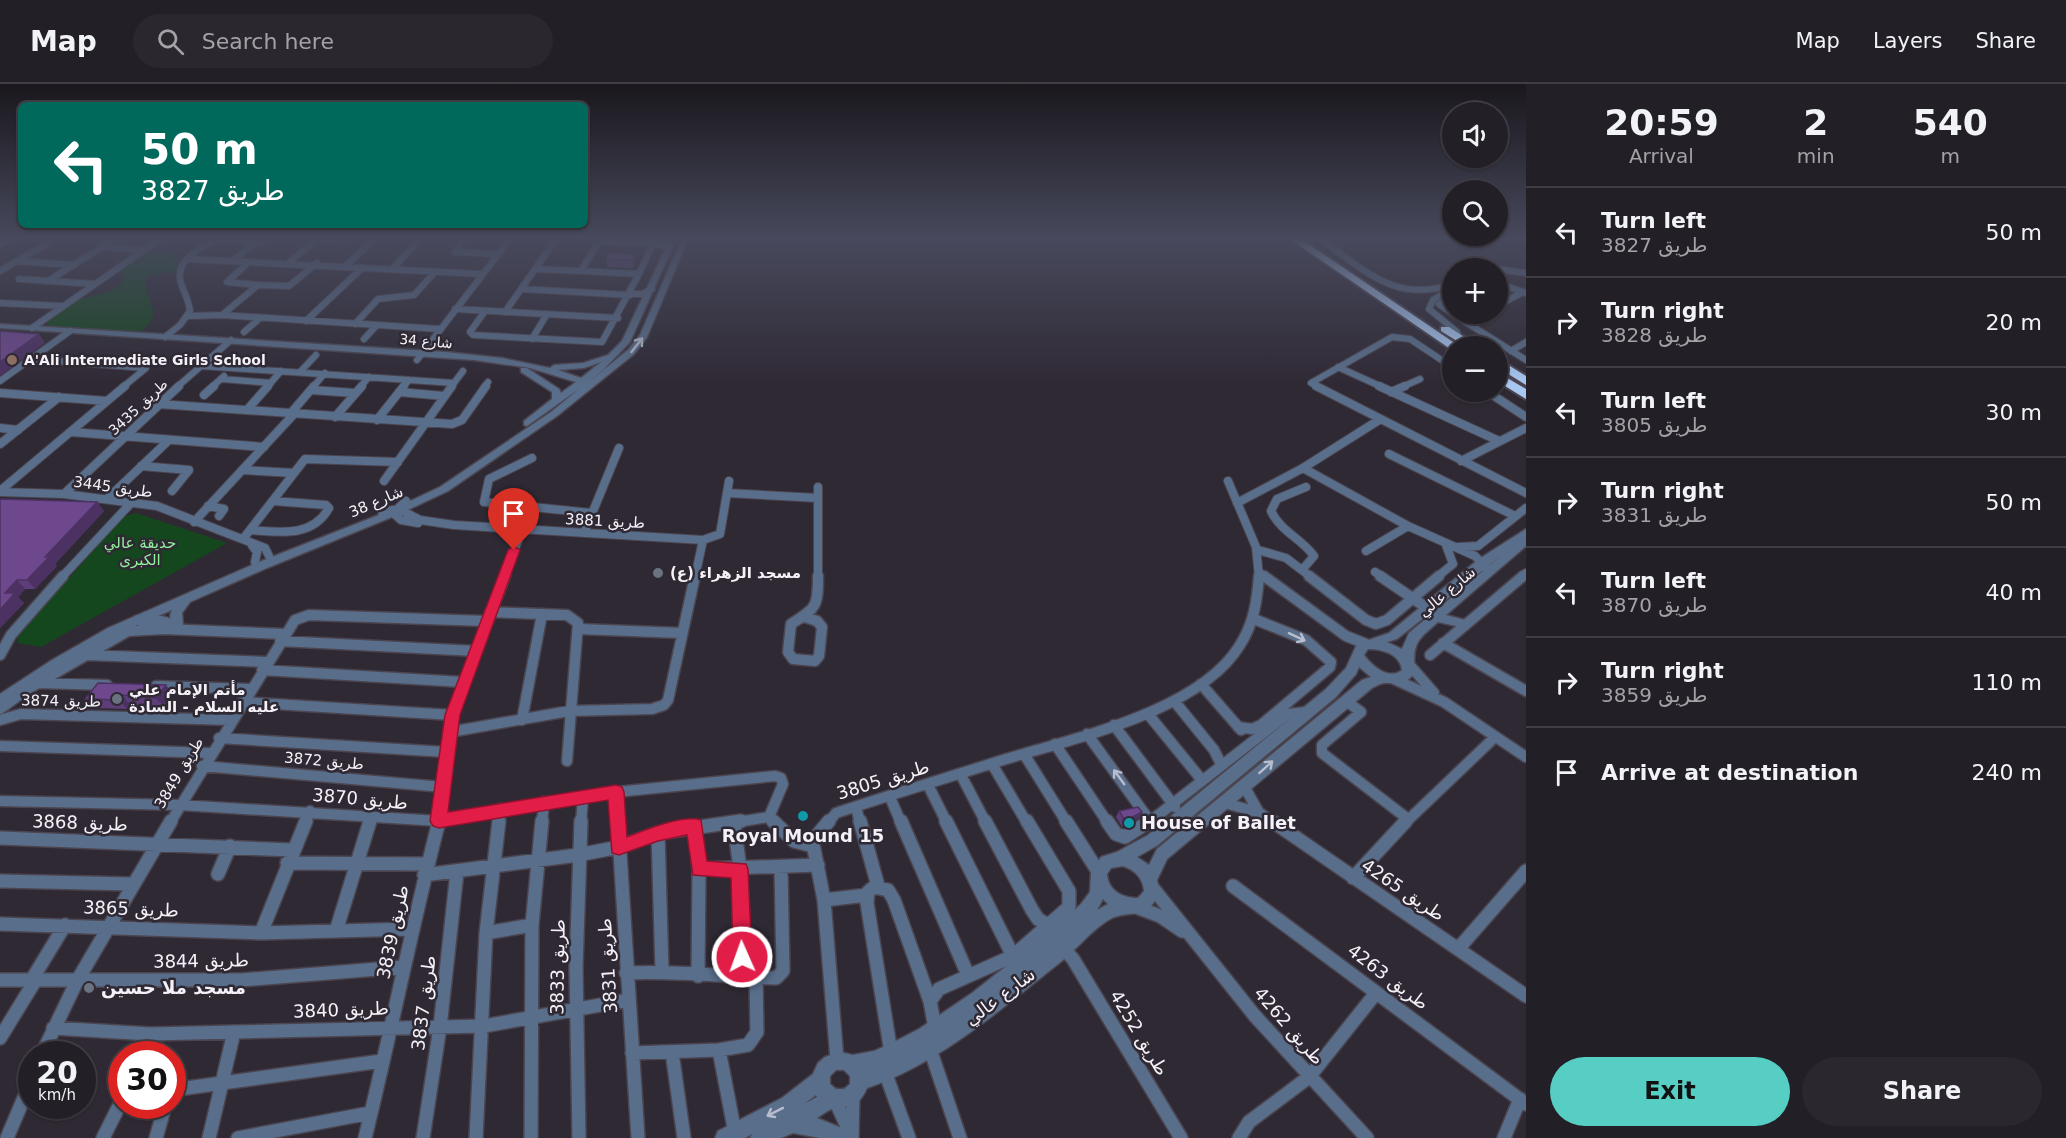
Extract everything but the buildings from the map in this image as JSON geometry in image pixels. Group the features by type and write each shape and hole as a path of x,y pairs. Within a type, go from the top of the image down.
{"highway":[{"path":"1371,288 1445,336"},
{"path":"1381,288 1446,336"},
{"path":"1508,369 1526,381"},
{"path":"1508,383 1526,395"}],"street":[{"path":"32,328 89,288"},
{"path":"165,337 189,316 190,306 184,288"},
{"path":"224,318 255,288"},
{"path":"306,321 341,288"},
{"path":"355,324 378,299 414,295 420,288"},
{"path":"417,357 471,288"},
{"path":"485,311 471,334 598,343 606,339 633,288"},
{"name":"شارع 38","path":"0,695 68,649 262,561 396,509 461,478 554,414 619,363 641,341 664,288"},
{"path":"1396,288 1426,294 1441,288"},
{"path":"505,312 522,289 630,296 652,289"},
{"name":"شارع 38","path":"396,509 469,465 580,384 616,353 633,330 652,289"},
{"path":"1508,300 1525,292"},
{"path":"1442,295 1429,304 1430,309 1442,319"},
{"path":"630,296 646,302"},
{"path":"1,304 62,306"},
{"path":"22,311 31,305"},
{"path":"455,309 618,318"},
{"path":"532,339 547,314"},
{"path":"189,316 440,328"},
{"path":"244,332 260,318"},
{"path":"285,326 291,320"},
{"path":"337,330 344,323"},
{"path":"1448,324 1457,332 1457,336"},
{"path":"1469,324 1526,360"},
{"path":"364,339 377,325"},
{"name":"شارع 34","path":"0,326 259,342 544,368 580,384"},
{"path":"401,334 408,327"},
{"path":"0,381 70,331"},
{"path":"1442,360 1410,339 1398,336 1313,380 1314,386 1526,493"},
{"name":"طريق 3435","path":"64,494 158,404 231,340"},
{"path":"1511,351 1526,342"},
{"path":"544,368 584,365 616,353"},
{"path":"300,372 316,355"},
{"name":"شارع 34","path":"417,357 524,370 580,384 593,384"},
{"path":"0,492 146,368 30,359"},
{"path":"201,366 454,383"},
{"path":"1338,367 1499,441"},
{"path":"204,395 233,368"},
{"path":"524,370 556,391 557,401"},
{"path":"247,410 281,371"},
{"path":"384,481 463,371"},
{"path":"194,522 264,447 325,373"},
{"path":"335,417 369,377"},
{"path":"222,379 271,383"},
{"path":"1391,392 1420,379"},
{"path":"377,420 409,380"},
{"path":"158,404 377,420 458,423 488,382"},
{"path":"554,414 580,384"},
{"path":"311,390 355,393"},
{"path":"399,392 444,396"},
{"path":"0,393 107,401"},
{"path":"0,444 59,397"},
{"path":"1503,402 1526,417"},
{"path":"1237,503 1303,468 1379,420"},
{"path":"0,428 18,430"},
{"path":"1461,461 1526,428"},
{"path":"71,432 264,447"},
{"path":"108,498 169,440"},
{"path":"584,533 619,448"},
{"path":"1389,454 1515,516"},
{"path":"262,561 247,542 250,530 304,460 309,458 398,462"},
{"path":"532,458 489,479 484,502 591,513"},
{"path":"141,466 189,470 185,478 172,491"},
{"path":"1303,468 1408,526 1457,549 1486,567"},
{"path":"243,470 294,473"},
{"path":"450,732 569,711 652,709 664,705 668,700 704,540 720,534 729,481"},
{"name":"طريق 3805","path":"813,844 832,816 1148,714 1174,702 1201,684 1230,660 1254,619 1260,573 1258,550 1228,481"},
{"path":"805,617 817,621 822,627 819,656 814,661 794,659 788,652 791,624 816,608 818,600 818,487"},
{"path":"1302,570 1314,556 1304,545 1279,528 1271,511 1277,499 1306,487"},
{"name":"طريق 3445","path":"0,492 64,494 157,506 265,548 262,561"},
{"path":"727,493 818,498"},
{"path":"250,530 303,531 320,522 329,508 326,505 273,501"},
{"path":"0,656 11,635 107,525 132,502"},
{"path":"208,506 224,508 219,516"},
{"path":"1446,545 1478,546 1526,508"},
{"name":"طريق 3881","path":"396,509 408,522 704,540"},
{"path":"1366,551 1408,526"},
{"name":"طريق 3839","path":"365,1138 392,1027 425,869 439,821 446,752 453,715 463,682 522,530"},
{"name":"شارع عالي","path":"1362,650 1393,636 1431,613 1526,533"},
{"name":"شارع عالي","path":"1407,662 1407,647 1413,636 1431,613 1471,571 1486,567 1526,541"},
{"path":"1258,550 1281,555 1366,620 1376,624 1387,620 1453,564 1446,545"},
{"path":"1457,549 1470,563 1471,571"},
{"name":"شارع 38","path":"0,701 56,663 140,616 185,600 262,561"},
{"path":"1375,572 1431,613 1465,624"},
{"path":"1260,573 1362,650 1370,670 1444,702"},
{"path":"1430,655 1526,573"},
{"path":"177,626 176,613 185,600"},
{"path":"522,720 542,614"},
{"name":"طريق 3849","path":"48,1041 107,926 219,738 295,620 304,615 488,617 542,614 567,615 578,623 579,628"},
{"path":"140,616 190,629"},
{"path":"140,616 164,629"},
{"path":"1238,727 1252,729 1261,725 1330,666 1327,657 1318,649 1254,619"},
{"path":"567,761 569,711 579,628 682,633"},
{"path":"0,709 38,683 128,632 190,629 476,651"},
{"path":"87,655 112,631"},
{"path":"1443,643 1526,691"},
{"path":"1362,650 1388,647 1407,662 1444,702 1526,757"},
{"path":"1107,869 1153,840 1305,712 1331,693 1351,672 1362,650"},
{"path":"87,655 463,682"},
{"path":"1024,754 1085,849 1107,869 1109,896 1125,905 1134,906 1148,900 1151,883 1162,854 1367,684 1406,676 1409,672 1407,662"},
{"path":"38,683 120,685"},
{"path":"1201,684 1238,727 1257,736"},
{"path":"144,686 250,689"},
{"path":"1346,701 1361,712 1322,745 1322,753 1408,819"},
{"path":"242,702 453,715"},
{"path":"1174,702 1214,750 1221,764"},
{"path":"1055,744 1116,834 1125,837 1173,804 1201,779 1288,714 1305,712"},
{"name":"طريق 3874","path":"0,720 21,714 231,720"},
{"path":"1148,714 1201,779"},
{"path":"1114,725 1182,816"},
{"path":"1087,734 1150,821"},
{"path":"1353,878 1408,819 1495,737"},
{"path":"219,738 446,752"},
{"path":"0,746 210,753"},
{"path":"1214,750 1231,756"},
{"path":"930,1001 939,989 1058,936 1069,907 1070,899 1064,884 992,764"},
{"name":"طريق 3872","path":"202,766 443,787"},
{"name":"طريق 4252","path":"961,775 1032,910 1038,919 1058,936 1182,1138"},
{"name":"طريق 3870","path":"0,801 180,805 310,811 439,821 500,809 616,792 775,776 781,778 783,784 769,817"},
{"path":"928,785 1013,956"},
{"path":"1244,786 1260,813"},
{"name":"طريق 3831","path":"616,792 638,1138"},
{"name":"طريق 3833","path":"579,1138 575,1010 578,855 584,797"},
{"path":"890,797 968,975"},
{"path":"531,1138 532,926 544,802"},
{"path":"1225,803 1260,813"},
{"path":"856,807 878,886 891,895 930,1001 935,1028"},
{"path":"476,1138 484,1026 486,933 500,809"},
{"path":"261,933 286,863 310,811"},
{"name":"طريق 4265","path":"1260,813 1526,996"},
{"path":"336,931 371,817"},
{"path":"619,848 658,833 695,826 734,824 769,817 794,841 804,845 813,844 824,900 852,1138"},
{"path":"632,1053 719,1050 748,1045 754,1039 757,1032 749,979 734,824"},
{"path":"695,826 699,869 698,976"},
{"path":"658,833 662,970"},
{"name":"طريق 3868","path":"0,838 292,850"},
{"path":"218,874 230,846"},
{"name":"طريق 3839","path":"425,869 457,872 619,848"},
{"path":"286,863 357,864 425,869"},
{"path":"699,869 818,865"},
{"path":"1107,869 1138,865 1151,883"},
{"path":"627,974 662,970 698,976 776,978 783,971 781,868"},
{"name":"شارع عالي","path":"844,1084 885,1072 930,1049 1093,903 1107,869"},
{"path":"1458,949 1526,871"},
{"name":"طريق 3837","path":"423,1138 440,1027 457,872"},
{"path":"0,881 132,884"},
{"name":"طريق 4262","path":"1151,883 1186,934 1309,1077 1367,1138"},
{"path":"878,886 871,889 867,895 891,1053"},
{"name":"طريق 4263","path":"1233,886 1523,1102 1504,1138"},
{"path":"824,900 867,895"},
{"name":"شارع عالي","path":"760,1138 792,1123 870,1062 935,1028 1007,978 1058,936 1113,908 1134,906"},
{"name":"طريق 4262","path":"1134,906 1160,916 1186,934"},
{"name":"طريق 3865","path":"0,924 261,933 411,929"},
{"path":"0,1038 64,925"},
{"path":"486,933 532,926"},
{"name":"طريق 3844","path":"0,980 241,980 403,967"},
{"path":"1239,1138 1249,1122 1309,1077 1376,993"},
{"name":"طريق 3840","path":"53,1028 150,1034 484,1026 628,1000"},
{"path":"209,1138 234,1032"},
{"path":"147,1041 150,1034"},
{"path":"930,1049 960,1138"},
{"path":"719,1050 730,1135 789,1105 821,1079 824,1090 844,1084"},
{"path":"672,1052 684,1138"},
{"path":"186,1089 220,1086 382,1061"},
{"path":"885,1072 909,1138"},
{"path":"7,1138 18,1112"},
{"path":"238,1138 370,1113"},
{"path":"103,1138 112,1119"},
{"path":"156,1138 161,1119"},
{"path":"792,1123 820,1128 842,1138"}],"green space":[{"path":"146,288 153,314 152,319 140,332 49,327 45,320 79,299 112,290"},
{"name":"حديقة عالي الكبرى","path":"136,513 227,543 41,647 18,643 18,636 123,517"}],"place":[{"name":"A'Ali Intermediate Girls School","path":"12,360"},
{"name":"مسجد الزهراء (ع)","path":"658,573"},
{"name":"مأتم الإمام علي عليه السلام - السادة","path":"117,699"},
{"name":"Royal Mound 15","path":"803,816"},
{"name":"House of Ballet","path":"1129,823"},
{"name":"مسجد ملا حسين","path":"89,988"}],"route":[{"path":"514,550 463,682 453,715 446,752 439,821 500,809 616,792 619,848 658,833 695,826 699,869 740,869 742,957"}]}
